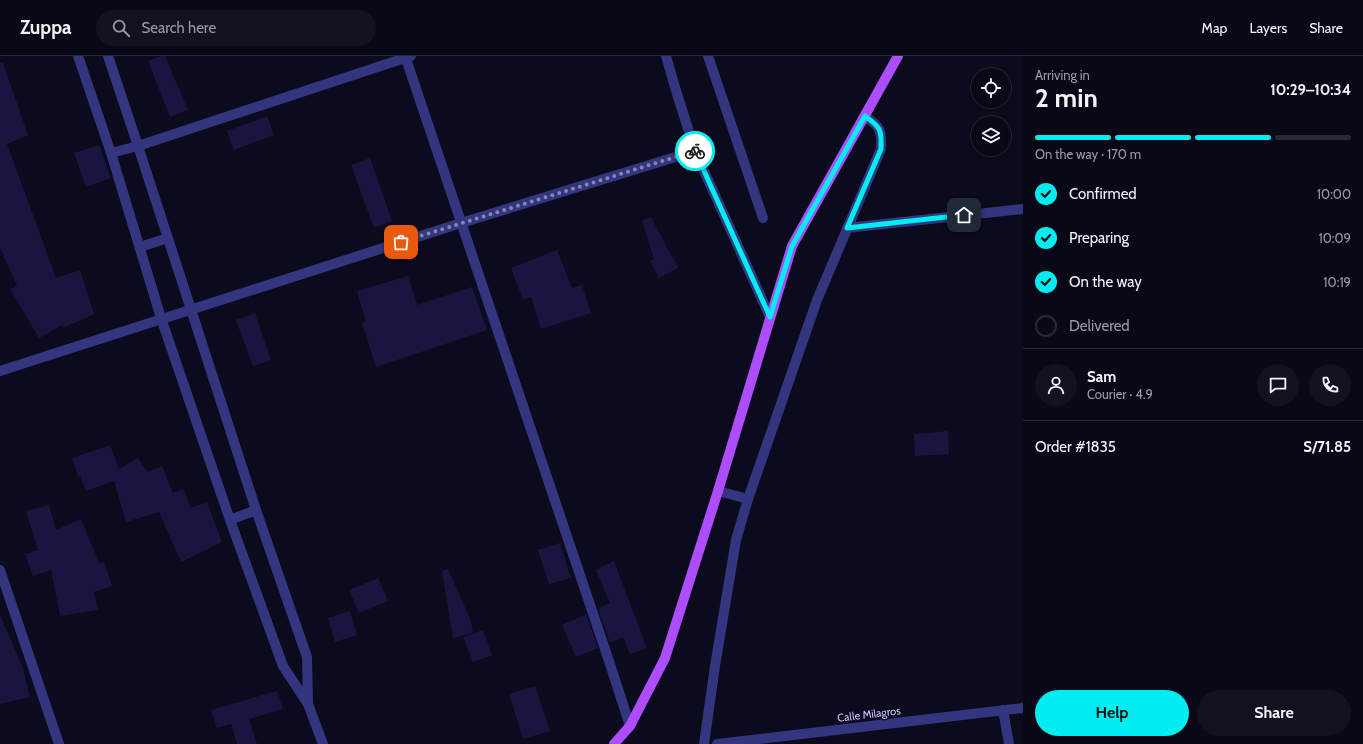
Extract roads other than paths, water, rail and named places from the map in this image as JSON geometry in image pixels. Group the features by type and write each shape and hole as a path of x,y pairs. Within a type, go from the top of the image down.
{"main road":[{"path":"614,744 630,726 665,658 718,491 792,246 898,56"}],"street":[{"path":"78,56 111,153 162,318 230,520 283,666 308,704 323,744"},
{"path":"108,56 256,510 308,657 308,704"},
{"path":"666,56 695,151 770,317"},
{"path":"708,56 763,218"},
{"path":"111,153 138,146 408,57 461,223 630,726"},
{"path":"704,744 715,666 736,540 748,499 816,300 881,149 882,137 878,125 865,116"},
{"path":"0,371 461,223 695,151"},
{"path":"847,228 1023,209"},
{"path":"140,248 168,238"},
{"path":"718,491 748,499"},
{"path":"230,520 256,510"},
{"path":"0,570 59,744"},
{"name":"Calle Milagros","path":"717,744 1023,708"},
{"path":"1003,710 1009,744"}]}
